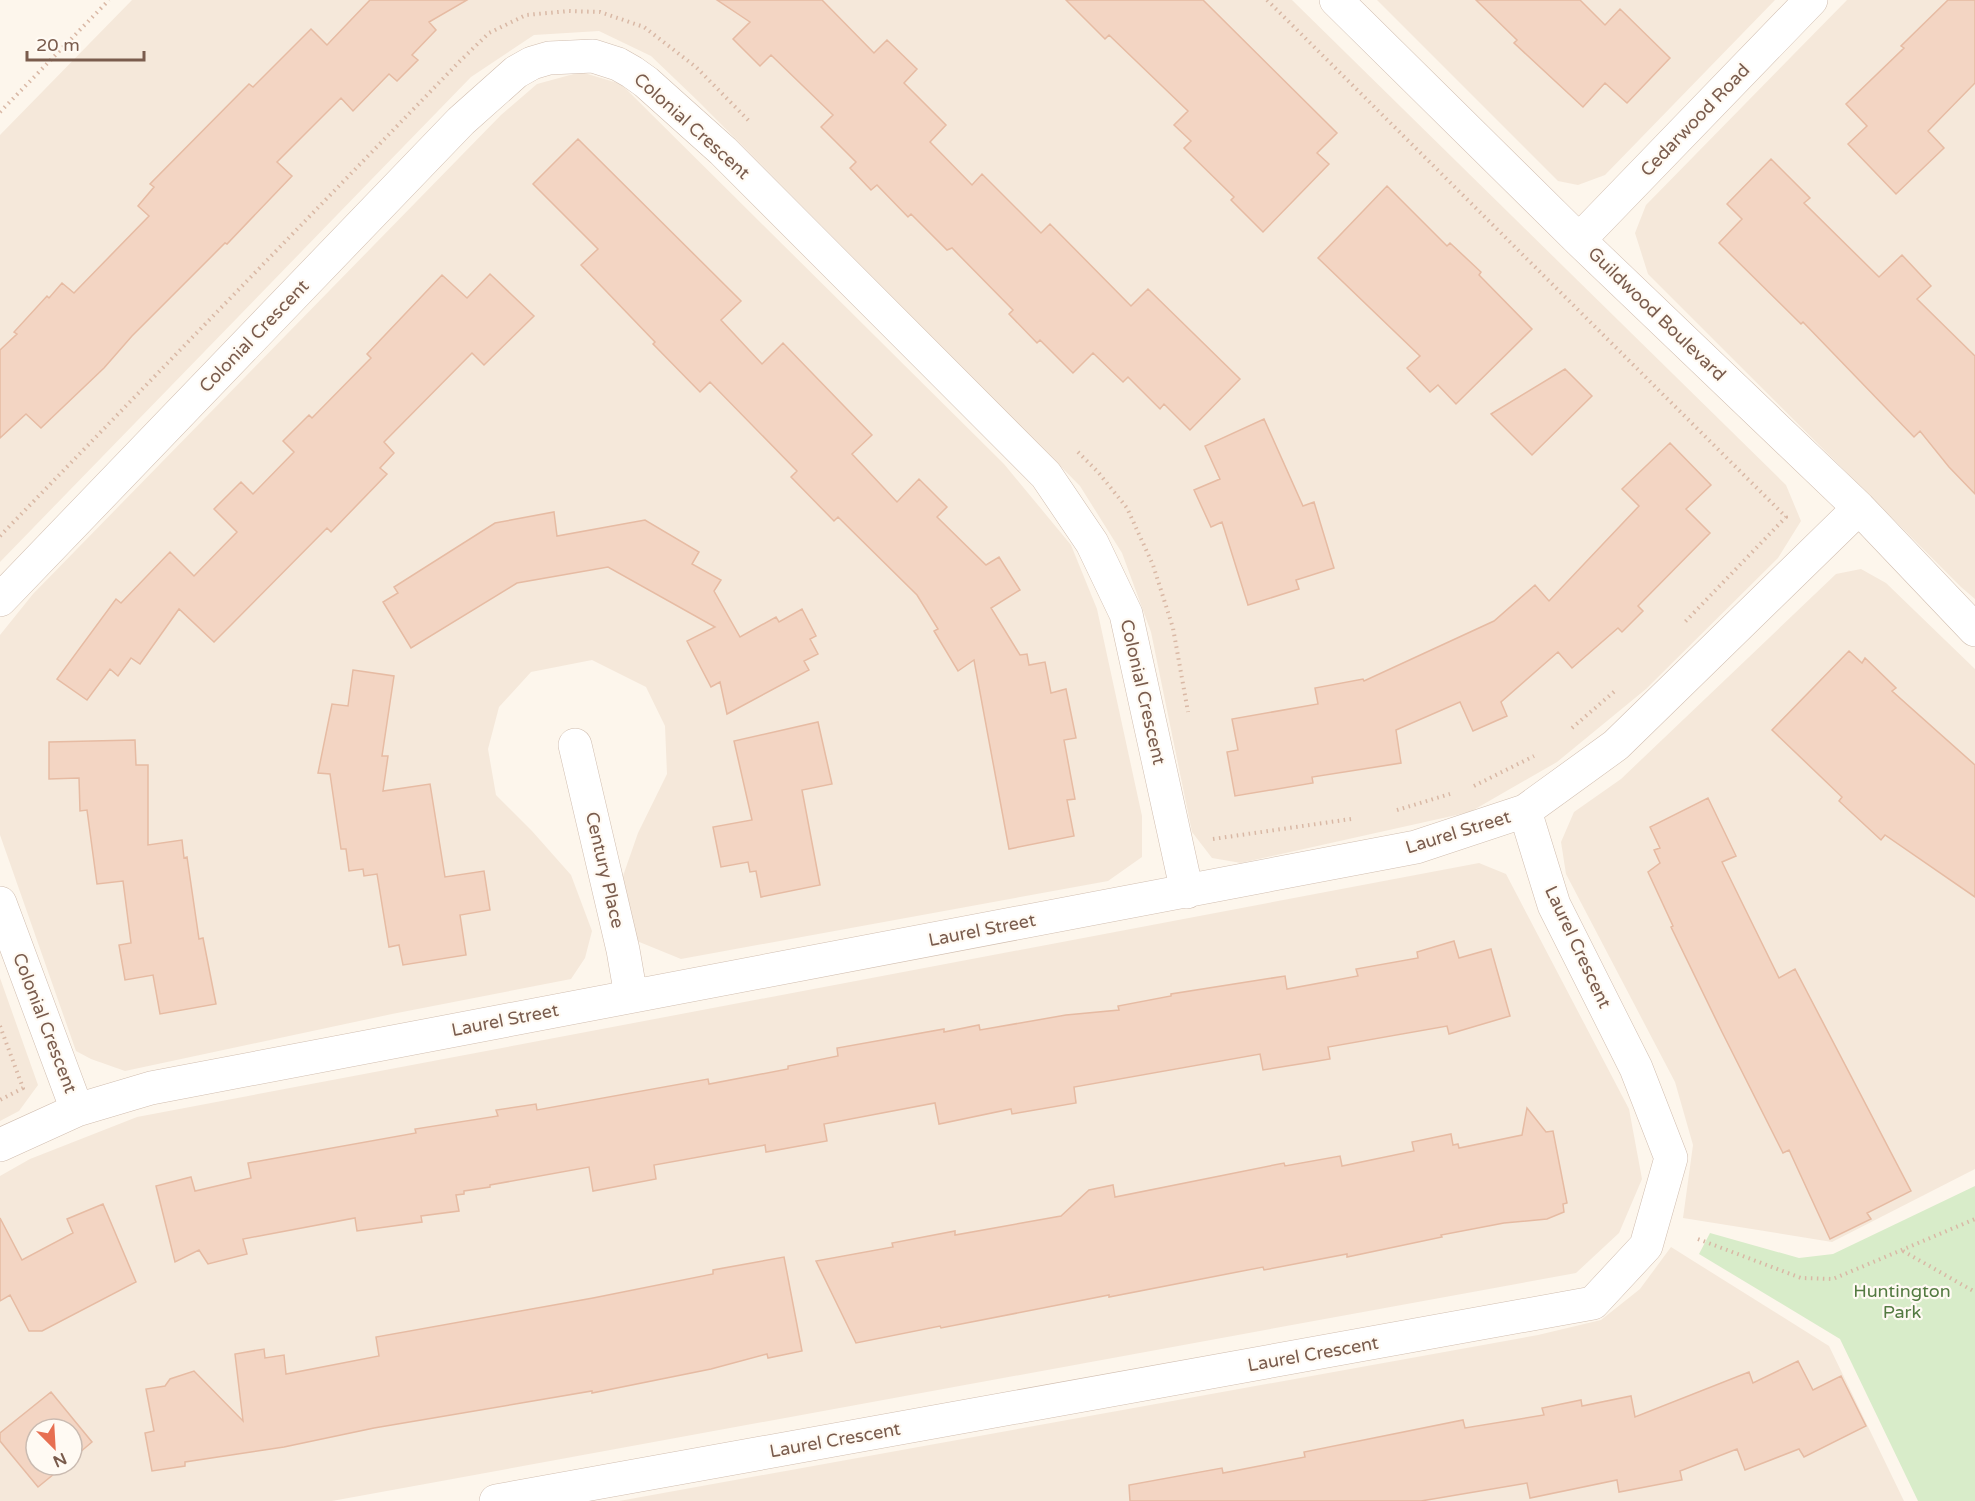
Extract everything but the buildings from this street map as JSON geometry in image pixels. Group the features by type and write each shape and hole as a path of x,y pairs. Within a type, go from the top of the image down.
{"street":[{"name":"Guildwood Boulevard","path":"1336,0 1579,240 1859,508 1975,630"},
{"name":"Cedarwood Road","path":"1579,240 1811,0"},
{"name":"Colonial Crescent","path":"0,600 461,121 504,81 532,63 549,58 593,56 618,64 639,77 723,151 1046,476 1092,543 1126,614 1187,892"},
{"name":"Laurel Street","path":"0,1145 77,1110 151,1088 1416,847 1525,811 1616,745 1859,508"},
{"name":"Century Place","path":"575,745 623,950 631,996"},
{"name":"Laurel Crescent","path":"496,1501 1593,1303 1646,1246 1671,1158 1636,1068 1554,905 1525,811"},
{"name":"Colonial Crescent","path":"0,903 77,1110"}],"path":[{"path":"0,112 109,0"},
{"path":"1267,0 1786,517 1679,628"},
{"path":"0,536 489,33 526,15 569,11 600,12 644,27 696,67 754,126"},
{"path":"1073,447 1098,472 1127,508 1153,565 1173,628 1190,722"},
{"path":"1565,733 1623,684"},
{"path":"1473,787 1539,753"},
{"path":"1396,811 1451,794"},
{"path":"1212,839 1362,817"},
{"path":"0,1026 23,1088 0,1100"},
{"path":"1698,1239 1801,1278 1833,1279 1975,1219"},
{"path":"1903,1250 1975,1292"}],"shaded area":[{"path":"132,0 1292,0 1786,485 1801,521 1778,558 1646,689 1557,762 1470,812 1241,863 1212,858 1192,832 1151,632 1122,553 1080,486 651,56 599,31 534,35 471,77 0,562 0,135"},
{"path":"1377,0 1775,0 1605,175 1578,185 1558,181"},
{"path":"1847,0 1975,0 1975,599 1648,274 1635,233 1646,205"},
{"path":"581,72 621,84 1004,464 1071,545 1097,609 1142,816 1142,857 1108,881 681,959 632,939 623,876 638,833 667,774 665,726 646,687 592,660 531,672 499,707 488,749 496,795 571,875 592,931 585,958 571,979 392,1014 125,1071 91,1059 76,1051 0,835 0,635 33,594 501,115 537,84"},
{"path":"1861,569 1886,583 1975,669 1975,1169 1832,1242 1683,1218 1693,1145 1675,1082 1566,874 1561,842 1574,812 1621,779 1836,574"},
{"path":"1479,863 1506,874 1629,1109 1642,1179 1619,1233 1576,1273 332,1501 0,1501 0,1176 30,1159 137,1117"},
{"path":"0,978 38,1085 19,1111 0,1121"},
{"path":"1671,1247 1829,1346 1904,1501 619,1501 1538,1335 1601,1320 1640,1289"}],"green space":[{"name":"Huntington Park","path":"1975,1186 1975,1501 1918,1501 1840,1339 1699,1254 1710,1233 1799,1258 1833,1254"}]}
